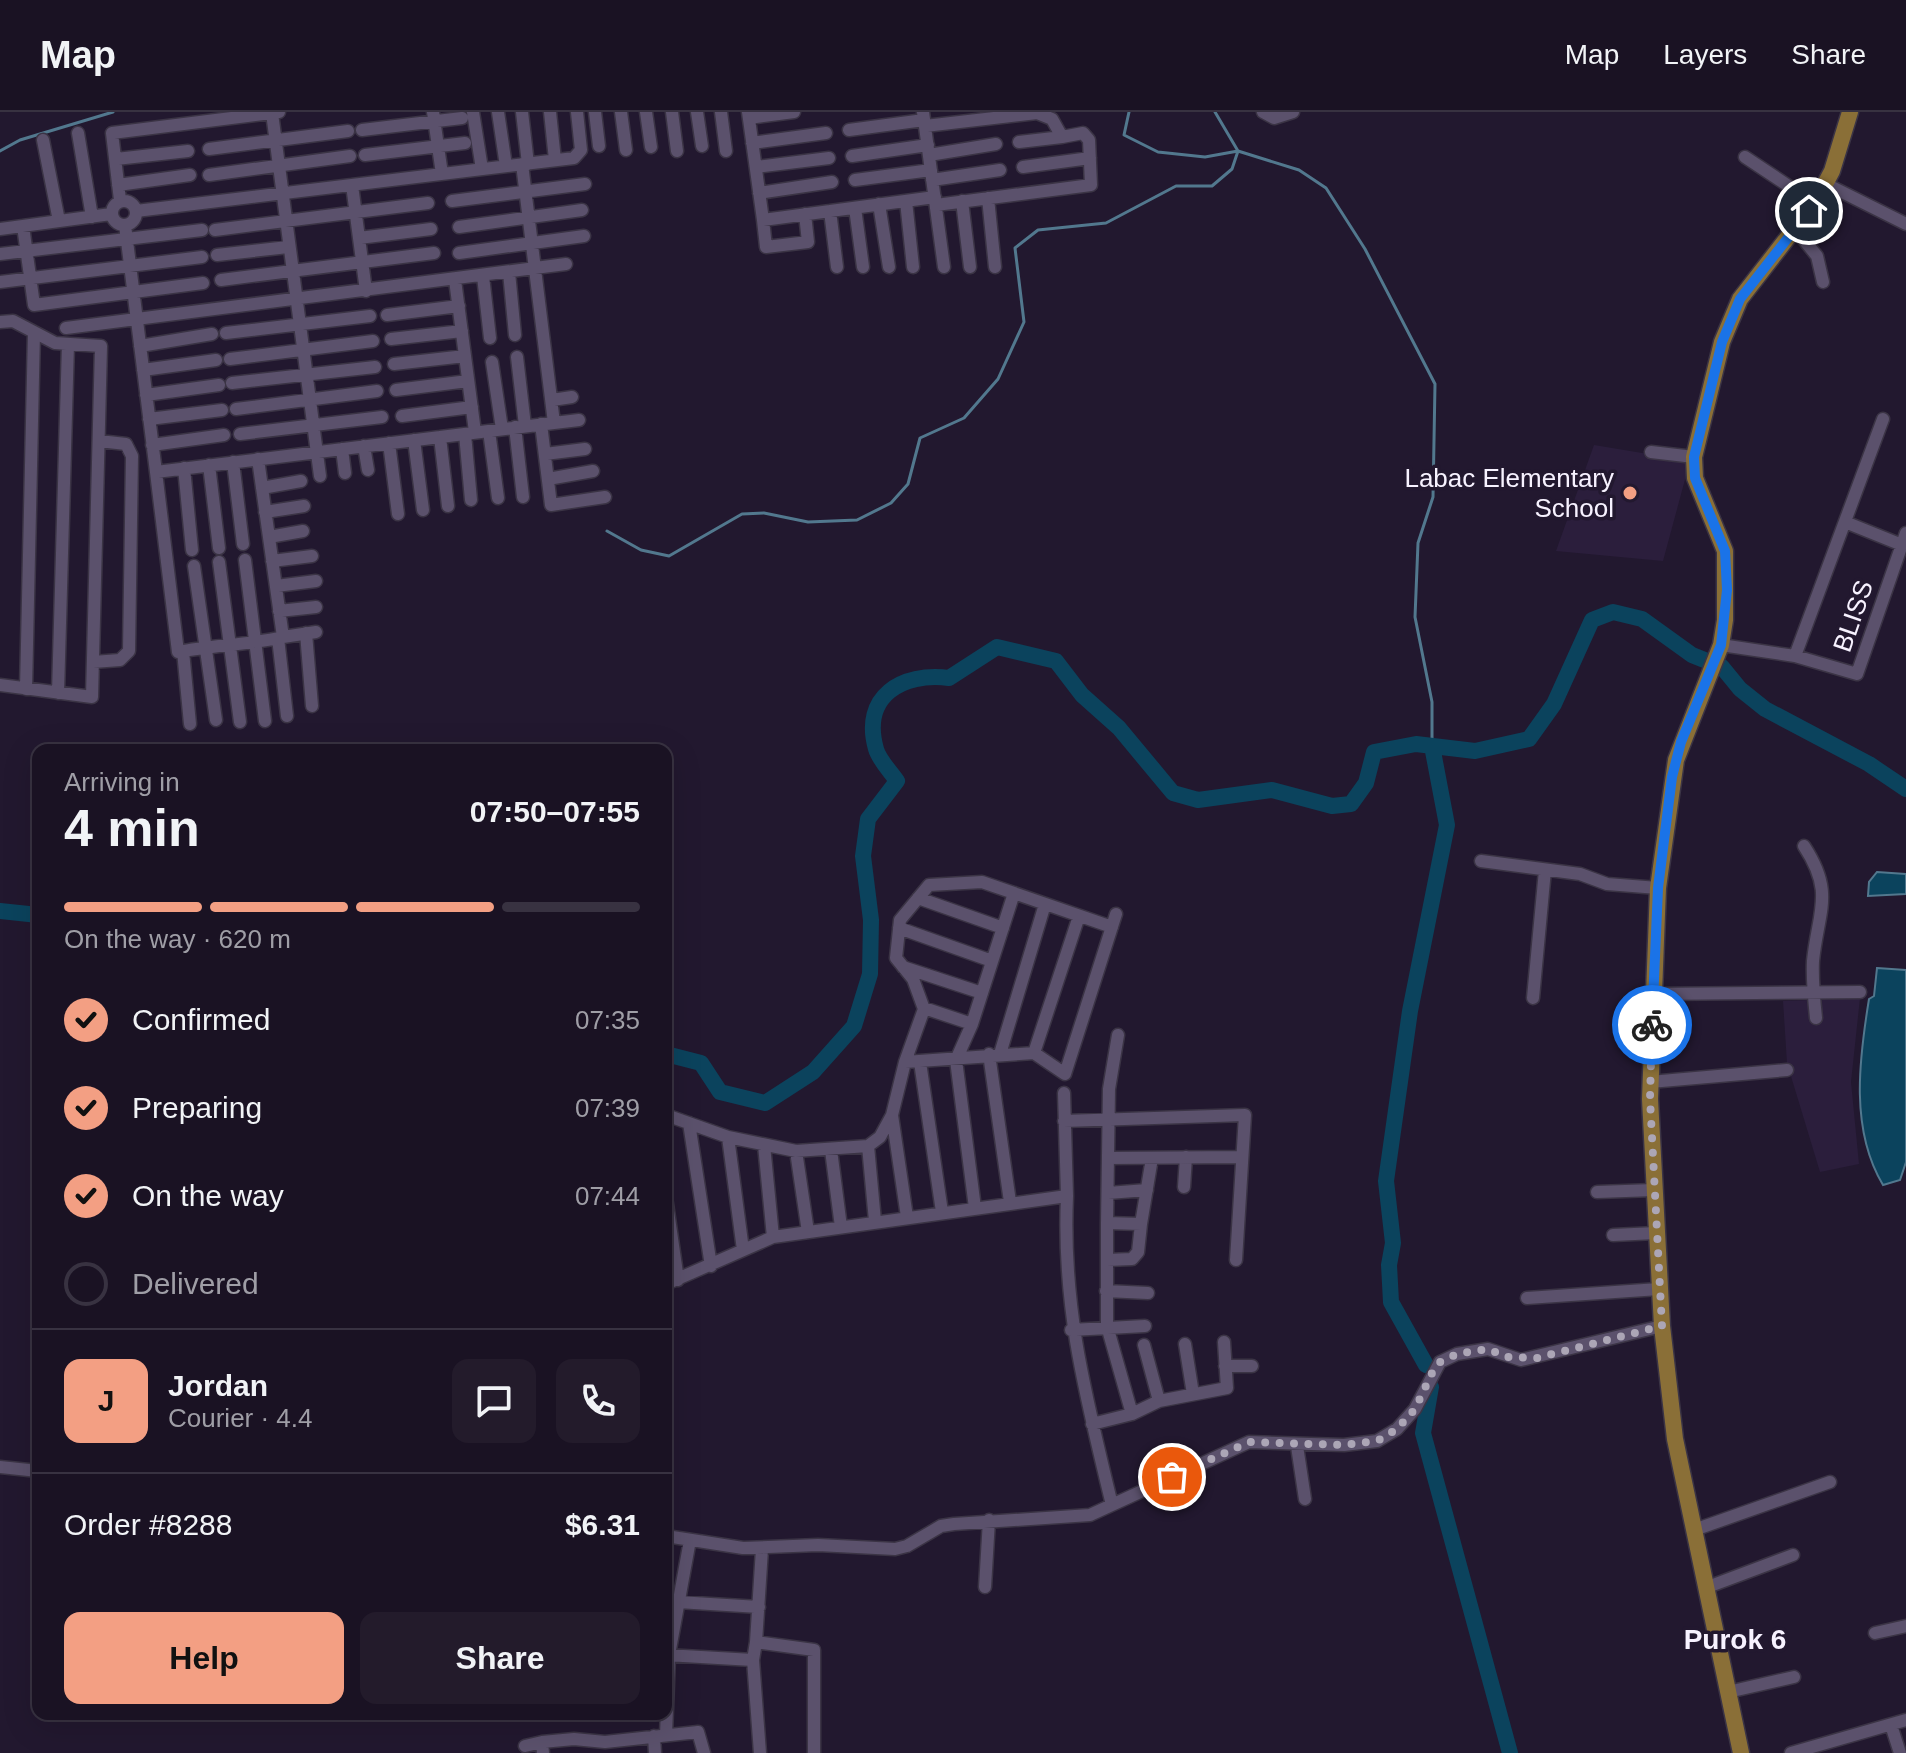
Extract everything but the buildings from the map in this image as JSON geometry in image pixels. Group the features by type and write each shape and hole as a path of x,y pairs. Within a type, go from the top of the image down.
{"main road":[{"path":"1741,1753 1675,1439 1662,1326 1650,1082 1658,888 1672,777 1681,742 1718,652 1727,590 1725,551 1695,478 1694,457 1722,342 1740,299 1826,184 1850,112"}],"street":[{"path":"0,229 111,214 120,200 112,133 178,118 279,112"},
{"path":"498,112 506,166"},
{"path":"522,112 526,193 552,400 545,454 551,505 605,497"},
{"path":"550,112 555,160"},
{"path":"136,211 574,158 581,150 577,112"},
{"path":"595,112 599,146"},
{"path":"621,112 626,150"},
{"path":"646,112 651,147"},
{"path":"672,112 677,151"},
{"path":"697,112 702,146"},
{"path":"721,112 726,151"},
{"path":"794,112 748,115 766,247 808,242 805,214"},
{"path":"1263,112 1274,118 1293,112"},
{"path":"272,113 320,476"},
{"path":"849,130 924,119 1037,113 1052,119 1062,137"},
{"path":"362,130 434,117 468,115 482,169"},
{"path":"434,117 442,174"},
{"path":"924,119 944,267"},
{"path":"209,149 348,131"},
{"path":"78,133 92,217"},
{"path":"752,143 826,133"},
{"path":"763,220 906,201 962,201 1091,185 1089,140 1083,133 1019,142"},
{"path":"43,140 59,221"},
{"path":"365,155 465,143"},
{"path":"852,156 996,144"},
{"path":"116,159 188,151"},
{"path":"209,175 350,156"},
{"path":"1745,157 1814,203"},
{"path":"756,167 829,158"},
{"path":"1023,167 1090,158"},
{"path":"855,180 1000,170"},
{"path":"118,185 190,175"},
{"path":"759,193 832,182"},
{"path":"452,201 585,184"},
{"path":"1826,184 1906,224"},
{"path":"352,185 366,291"},
{"path":"988,198 995,267"},
{"path":"111,214 117,224 125,225 133,221 136,211 131,202 120,200"},
{"path":"906,201 913,267"},
{"path":"962,201 970,267"},
{"path":"0,254 285,223 428,203"},
{"path":"879,204 889,267"},
{"path":"855,208 863,267"},
{"path":"459,227 582,210"},
{"path":"830,211 837,267"},
{"path":"125,225 178,652 229,643 254,645 311,633 312,706"},
{"path":"23,226 34,305 203,283"},
{"path":"359,238 431,229"},
{"path":"1795,229 1817,256 1823,282"},
{"path":"459,253 584,236"},
{"path":"217,255 288,247"},
{"path":"221,280 434,253"},
{"path":"0,282 202,257"},
{"path":"66,328 566,264"},
{"path":"509,272 515,335"},
{"path":"483,276 490,338"},
{"path":"455,280 472,407 471,500"},
{"path":"387,315 459,306"},
{"path":"140,346 370,316"},
{"path":"0,322 13,321 55,343 101,346 92,697 0,685"},
{"path":"391,339 462,331"},
{"path":"26,689 34,332"},
{"path":"230,359 373,341"},
{"path":"58,693 68,344"},
{"path":"394,364 465,356"},
{"path":"498,498 517,357"},
{"path":"143,370 216,360"},
{"path":"492,362 523,497"},
{"path":"146,395 375,367"},
{"path":"396,390 468,381"},
{"path":"236,409 377,391"},
{"path":"552,400 572,397"},
{"path":"402,416 472,407"},
{"path":"149,419 222,410"},
{"path":"240,434 382,417"},
{"path":"1795,656 1883,419"},
{"path":"156,472 579,420"},
{"path":"152,445 224,435"},
{"path":"440,437 448,506"},
{"path":"414,440 423,510"},
{"path":"93,662 120,660 129,651 132,456 126,444 99,441"},
{"path":"389,443 398,514"},
{"path":"364,446 368,470"},
{"path":"342,449 345,473"},
{"path":"545,454 585,449"},
{"path":"1651,452 1694,457"},
{"path":"258,459 279,611 287,716"},
{"path":"233,462 243,544"},
{"path":"209,465 219,548"},
{"path":"184,468 192,550"},
{"path":"548,479 593,471"},
{"path":"262,488 301,481"},
{"path":"265,512 304,506"},
{"path":"1845,522 1904,539"},
{"path":"269,537 303,531"},
{"name":"BLISS","path":"1718,652 1795,656 1857,674 1904,539"},
{"path":"272,561 312,556"},
{"path":"245,560 265,721"},
{"path":"219,562 240,722"},
{"path":"194,566 216,720"},
{"path":"276,586 316,581"},
{"path":"279,611 316,607"},
{"path":"183,651 190,724"},
{"path":"1804,846 1818,867 1825,895 1814,958 1816,1018"},
{"path":"1481,861 1580,874 1607,884 1658,888"},
{"path":"1533,998 1545,870"},
{"path":"672,1117 728,1137 796,1151 868,1146 880,1137 892,1115 905,1062 924,1008 913,979 896,958 900,920 929,885 982,882 1079,916 1114,920 1065,1074 1034,1053 905,1062"},
{"path":"975,1208 956,1060 972,1024 1014,893"},
{"path":"918,898 1003,928"},
{"path":"1010,1202 995,1054 1045,904"},
{"path":"1034,1053 1079,916"},
{"path":"899,928 992,961"},
{"path":"903,967 982,993"},
{"path":"1653,994 1860,992"},
{"path":"924,1008 972,1024"},
{"path":"1118,1035 1109,1089 1107,1326 1132,1414"},
{"path":"920,1062 942,1212"},
{"path":"1650,1082 1787,1070"},
{"path":"1064,1093 1065,1253 1071,1330 1112,1505"},
{"path":"892,1115 907,1217"},
{"path":"1064,1121 1109,1122 1245,1115 1236,1260"},
{"path":"689,1123 711,1266"},
{"path":"728,1137 743,1250"},
{"path":"764,1145 773,1237"},
{"path":"868,1146 875,1221"},
{"path":"831,1150 841,1227"},
{"path":"796,1151 808,1232"},
{"path":"1184,1187 1186,1157"},
{"path":"1108,1158 1242,1157"},
{"path":"1107,1260 1132,1259 1138,1252 1152,1158"},
{"path":"1108,1193 1147,1190"},
{"path":"1597,1192 1654,1190"},
{"path":"672,1282 773,1237 1067,1196"},
{"path":"1107,1223 1141,1224"},
{"path":"1613,1235 1656,1233"},
{"path":"1527,1298 1659,1289"},
{"path":"1106,1291 1148,1293"},
{"path":"1071,1330 1145,1326"},
{"path":"672,1537 762,1549 838,1545 895,1549 907,1546 941,1526 989,1520 1081,1518 1239,1445 1259,1442 1297,1446 1350,1445 1383,1438 1415,1409 1440,1362 1457,1354 1488,1349 1507,1357 1537,1358 1662,1326"},
{"path":"1092,1424 1132,1414 1159,1401 1227,1388 1224,1342"},
{"path":"1185,1344 1193,1394"},
{"path":"1144,1345 1159,1401"},
{"path":"1225,1366 1252,1366"},
{"path":"1297,1446 1305,1499"},
{"path":"0,1467 32,1470"},
{"path":"1694,1530 1830,1482"},
{"path":"985,1587 989,1520"},
{"path":"672,1634 690,1540"},
{"path":"760,1753 753,1660 762,1549"},
{"path":"1705,1588 1793,1555"},
{"path":"678,1602 759,1607"},
{"path":"1875,1633 1906,1626"},
{"path":"756,1642 814,1650 814,1753"},
{"path":"672,1655 753,1660"},
{"path":"1728,1692 1794,1677"},
{"path":"655,1753 662,1720"},
{"path":"1791,1753 1906,1720"},
{"path":"1891,1725 1900,1753"},
{"path":"525,1746 543,1748 574,1739 605,1747 660,1735 698,1732 704,1753"}],"shaded area":[{"name":"Labac Elementary School","path":"1594,445 1690,461 1663,561 1556,551"},
{"path":"1860,998 1851,1082 1859,1164 1820,1172 1787,1063 1783,1001"}],"water":[{"path":"1877,872 1906,874 1906,894 1868,896 1869,882"},
{"path":"1877,968 1906,970 1906,1162 1900,1180 1883,1185 1865,1141 1860,1094 1865,1022 1869,999 1874,996"}],"waterway":[{"path":"0,151 20,140 113,112"},
{"path":"1129,112 1124,135 1158,152 1205,157 1238,151 1299,170 1326,188 1365,249 1435,384 1433,497 1418,543 1415,617 1432,702 1432,746"},
{"path":"1215,112 1238,151"},
{"path":"607,531 641,550 669,556 742,514 764,513 808,522 857,520 891,503 908,484 920,438 964,418 998,379 1024,322 1015,248 1038,230 1106,223 1176,186 1212,186 1232,169 1238,151"},
{"path":"672,1056 701,1063 720,1092 765,1103 813,1072 854,1026 870,974 871,920 863,856 868,819 897,781 876,749 874,715 889,691 901,684 916,679 949,678 997,647 1056,661 1082,695 1119,728 1173,793 1198,800 1272,790 1332,806 1351,804 1366,783 1374,752 1416,744 1475,751 1529,739 1554,704 1592,620 1613,612 1642,619 1692,655 1722,667 1740,689 1765,709 1869,764 1906,789"},
{"path":"1426,1365 1391,1302 1389,1265 1393,1243 1386,1181 1410,1011 1447,825 1432,746"},
{"path":"0,911 32,914"},
{"path":"1431,1387 1423,1433 1510,1753"}],"way so far":[{"path":"1172,1477 1249,1442 1288,1446 1367,1444 1377,1441 1397,1429 1415,1409 1440,1362 1457,1354 1479,1348 1521,1360 1537,1358 1662,1326 1650,1099 1652,1025"}],"place":[{"name":"Labac Elementary School","path":"1630,493"}],"district":[{"name":"Purok 6","path":"1735,1639"}],"route":[{"path":"1652,1025 1658,888 1672,777 1681,742 1721,645 1725,620 1725,551 1720,531 1695,478 1694,457 1722,342 1740,299 1809,211"}]}
